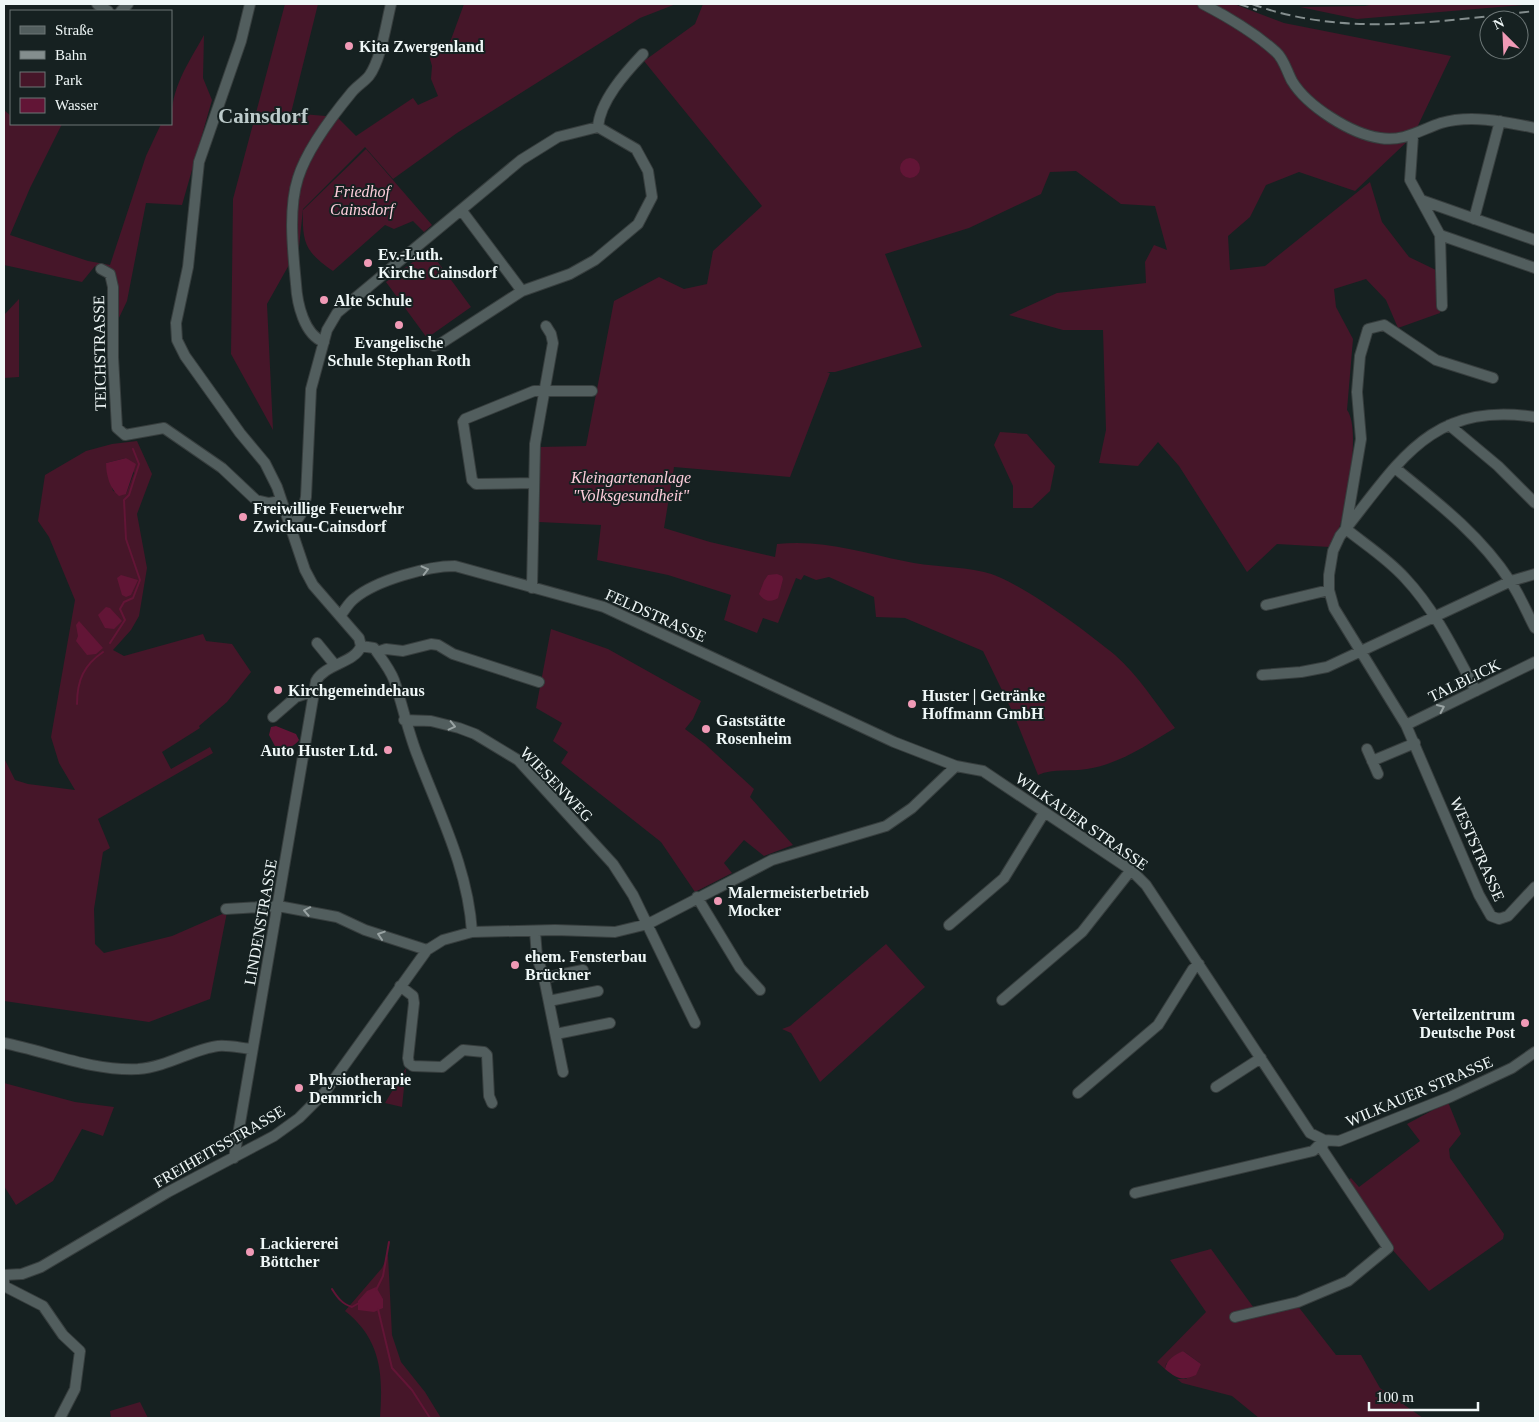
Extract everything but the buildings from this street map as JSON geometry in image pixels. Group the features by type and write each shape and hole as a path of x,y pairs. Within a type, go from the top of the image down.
{"street":[{"path":"250,4 241,40 199,162 188,267 176,323 177,340 190,363 265,463 276,486 305,570 324,599 359,638 361,646 374,648 394,679 404,720 446,824 462,872 470,902 472,932 615,932 648,924 696,897 772,860 886,826 912,808 956,766"},
{"path":"324,342 316,338 312,332 297,301 292,241 298,178 322,132 354,90 370,75 381,45 391,4"},
{"path":"1203,4 1224,15 1278,53 1293,82 1306,99 1354,130 1380,138 1414,136 1442,123 1471,120 1500,121 1535,128"},
{"path":"598,127 599,113 632,66 643,54"},
{"path":"1474,219 1500,121"},
{"path":"289,525 296,522 303,510 306,498 311,390 331,321 346,305 462,211 510,168 536,149 571,132 598,127 636,149 648,171 652,197 638,224 595,260 570,274 522,291 434,346"},
{"path":"1414,136 1410,180 1440,235 1442,306"},
{"path":"1421,200 1535,239"},
{"path":"462,211 522,291"},
{"path":"1440,235 1535,268"},
{"name":"TEICHSTRASSE","path":"101,269 110,274 113,286 113,357 117,428 125,435 164,428 222,468 256,500 269,503 281,501"},
{"path":"1346,529 1361,439 1357,392 1360,356 1368,330 1384,325 1436,360 1493,378"},
{"path":"532,588 535,444 553,343 551,334 546,326"},
{"path":"534,483 476,484 472,480 463,422 465,419 534,391 592,391"},
{"path":"1346,529 1412,449 1449,425 1478,415 1494,413 1535,417"},
{"path":"1449,425 1498,466 1535,503"},
{"path":"1395,468 1461,523 1511,581 1535,628"},
{"path":"1346,529 1404,576 1436,617 1476,691"},
{"name":"WESTSTRASSE","path":"1346,529 1333,551 1329,590 1334,608 1376,673 1406,725 1479,895 1491,916 1499,919 1508,916 1535,887"},
{"name":"FELDSTRASSE","path":"340,616 355,597 379,585 404,575 441,566 455,566 604,607 846,720 956,766"},
{"path":"1262,675 1301,672 1327,667 1511,581 1535,574"},
{"path":"1266,605 1329,590"},
{"path":"316,643 335,665"},
{"path":"377,652 386,649 403,651 431,644 438,645 453,654 539,682"},
{"name":"LINDENSTRASSE","path":"234,1158 314,691 318,676 358,652 361,646"},
{"name":"TALBLICK","path":"1406,725 1535,662"},
{"path":"273,717 296,697 314,691"},
{"name":"WIESENWEG","path":"404,720 431,722 459,728 475,734 518,760 613,864 633,895 648,924 695,1023"},
{"path":"1372,761 1414,743"},
{"path":"1367,749 1378,774"},
{"name":"WILKAUER STRASSE","path":"956,766 983,771 1130,870 1146,885 1310,1133 1324,1140 1338,1141 1450,1098 1512,1068 1535,1052"},
{"path":"949,925 1004,878 1044,813"},
{"path":"1002,1000 1082,932 1130,870"},
{"path":"696,897 740,968 760,990"},
{"path":"226,909 278,906 336,917 365,930 427,950"},
{"path":"535,931 537,957 544,978 563,1072"},
{"name":"FREIHEITSSTRASSE","path":"4,1276 22,1274 41,1267 168,1192 274,1136 299,1118 325,1092 427,950 443,940 472,932"},
{"path":"1078,1093 1158,1026 1193,969 1199,964"},
{"path":"544,978 583,970"},
{"path":"400,986 413,996 414,1003 409,1063 413,1066 442,1067 463,1050 484,1052 487,1055 489,1096 492,1103"},
{"path":"549,1001 598,991"},
{"path":"556,1034 610,1023"},
{"path":"4,1043 88,1066 114,1070 140,1069 168,1063 217,1046 252,1050"},
{"path":"1216,1087 1260,1058"},
{"path":"1135,1193 1313,1151 1324,1140"},
{"path":"1234,1317 1298,1302 1348,1281 1388,1248 1322,1149 1324,1140"},
{"path":"4,1276 4,1286 43,1306 63,1335 80,1352 75,1389 60,1418"}],"green space":[{"path":"285,4 318,4 291,113 337,117 356,136 413,98 418,105 438,96 431,79 432,66 429,55 449,45 464,4 676,4 640,18 457,133 393,179 365,147 303,209 299,247 267,304 273,430 231,354 233,199"},
{"name":"Kleingartenanlage \"Volksgesundheit\"","path":"703,4 1234,4 1284,23 1451,56 1413,136 1355,191 1299,172 1266,185 1250,217 1228,236 1230,270 1265,266 1370,182 1382,222 1409,257 1438,271 1440,313 1398,328 1386,300 1366,279 1334,289 1336,307 1353,339 1347,410 1351,419 1353,448 1343,514 1338,531 1330,547 1277,544 1247,572 1179,466 1158,442 1138,466 1099,463 1106,430 1103,330 1063,330 1009,315 1057,293 1146,283 1145,262 1154,245 1167,250 1155,206 1121,204 1076,171 1050,172 1041,194 969,228 885,254 922,347 835,372 827,372 830,373 790,477 674,467 664,528 710,542 775,557 777,544 809,543 841,547 914,563 974,570 998,577 1033,595 1115,655 1139,681 1175,728 1133,753 1111,763 1081,770 1050,772 1038,775 1014,715 983,651 905,618 876,617 874,597 829,577 816,580 804,575 801,580 796,578 778,623 763,618 757,633 724,620 731,595 668,575 597,560 601,525 539,522 540,447 586,446 614,301 659,277 684,289 707,284 713,251 762,206 644,61 695,24"},
{"path":"1376,4 1535,4 1357,19 1300,7 1365,6"},
{"path":"204,35 203,78 212,100 182,205 146,203 127,301 117,322 118,283 112,269 95,266 82,282 4,265 4,110 10,115 10,125 62,125 30,188 10,235 88,261 110,265 146,156 161,125 172,125 174,99 186,67"},
{"name":"Friedhof Cainsdorf","path":"366,149 432,225 424,232 413,221 394,229 385,225 333,271 316,258 307,245 303,230 303,210"},
{"path":"429,250 471,307 427,338 386,282"},
{"path":"19,299 19,377 4,378 4,315"},
{"path":"1000,432 1027,434 1055,466 1050,491 1032,508 1013,508 1013,486 994,445"},
{"path":"137,441 152,474 137,514 147,568 139,616 131,630 113,650 124,656 203,634 206,641 232,644 251,672 227,702 199,726 200,728 162,752 171,769 210,747 213,753 98,819 110,848 103,852 94,909 95,944 104,953 172,936 227,912 210,999 149,1022 4,1001 4,758 15,780 28,784 75,790 59,763 51,737 75,600 49,537 38,521 45,475 86,451 112,444","holes":["126,458 134,473 126,494 113,491 106,463"]},
{"path":"551,629 608,649 701,701 693,719 685,729 705,744 754,789 750,797 793,845 764,856 744,840 724,863 732,873 695,892 661,842 561,763 568,752 553,741 562,723 536,708"},
{"path":"886,944 925,987 820,1082 791,1033 782,1029 790,1026"},
{"path":"406,1068 402,1107 385,1103"},
{"path":"4,1083 75,1102 114,1107 103,1136 82,1129 53,1181 16,1205 4,1186"},
{"path":"1448,1102 1461,1134 1449,1149 1450,1158 1504,1234 1503,1239 1429,1291 1390,1247 1346,1182 1351,1178 1359,1187 1420,1141 1407,1124"},
{"path":"1211,1249 1259,1315 1297,1305 1336,1355 1361,1355 1380,1388 1423,1418 1259,1418 1232,1396 1182,1383 1177,1379 1186,1379 1201,1364 1183,1351 1166,1364 1165,1369 1157,1362 1206,1312 1170,1260"},
{"path":"388,1255 392,1335 401,1362 425,1392 441,1418 380,1418 381,1388 378,1360 367,1334 345,1311 382,1268"},
{"path":"140,1402 148,1418 111,1418 110,1411"}],"water":[{"path":"910,158 917,161 920,168 917,175 910,178 903,175 900,168 903,161"},
{"path":"126,458 136,464 126,494 119,496 113,490 109,481 106,463"},
{"path":"777,574 782,576 783,579 778,598 770,601 765,600 759,594 764,581 768,575"},
{"path":"121,575 138,580 131,595 126,597 122,595 117,578"},
{"path":"106,607 110,608 122,621 114,629 105,628 98,615"},
{"path":"79,621 103,648 96,654 87,655 76,641 78,636 76,625"},
{"path":"276,726 296,734 299,740 289,747 276,748 269,735 271,727"},
{"path":"376,1287 383,1299 383,1308 374,1312 358,1310 358,1301 367,1291"},
{"path":"1183,1351 1201,1364 1196,1375 1187,1378 1176,1377 1165,1369 1169,1360"}],"waterway":[{"path":"110,643 125,620 120,609 124,602 133,598 140,580 126,539 124,500 129,495 139,464 133,449"},
{"path":"77,704 80,680 86,668 103,652"},
{"path":"376,1290 383,1276 389,1242"},
{"path":"332,1289 340,1300 348,1306 352,1307 359,1303"},
{"path":"378,1309 392,1368 412,1390 430,1418"}],"railway":[{"path":"1239,4 1257,10"},
{"path":"1252,4 1322,21 1357,24 1428,22 1535,11"}],"place":[{"name":"Kita Zwergenland","path":"349,46"},
{"name":"Ev.-Luth. Kirche Cainsdorf","path":"368,263"},
{"name":"Alte Schule","path":"324,300"},
{"name":"Evangelische Schule Stephan Roth","path":"399,325"},
{"name":"Freiwillige Feuerwehr Zwickau-Cainsdorf","path":"243,517"},
{"name":"Kirchgemeindehaus","path":"278,690"},
{"name":"Huster | Getränke Hoffmann GmbH","path":"912,704"},
{"name":"Gaststätte Rosenheim","path":"706,729"},
{"name":"Auto Huster Ltd.","path":"388,750"},
{"name":"Malermeisterbetrieb Mocker","path":"718,901"},
{"name":"ehem. Fensterbau Brückner","path":"515,965"},
{"name":"Verteilzentrum Deutsche Post","path":"1525,1023"},
{"name":"Physiotherapie Demmrich","path":"299,1088"},
{"name":"Lackiererei Böttcher","path":"250,1252"}],"district":[{"name":"Cainsdorf","path":"263,116"}]}
